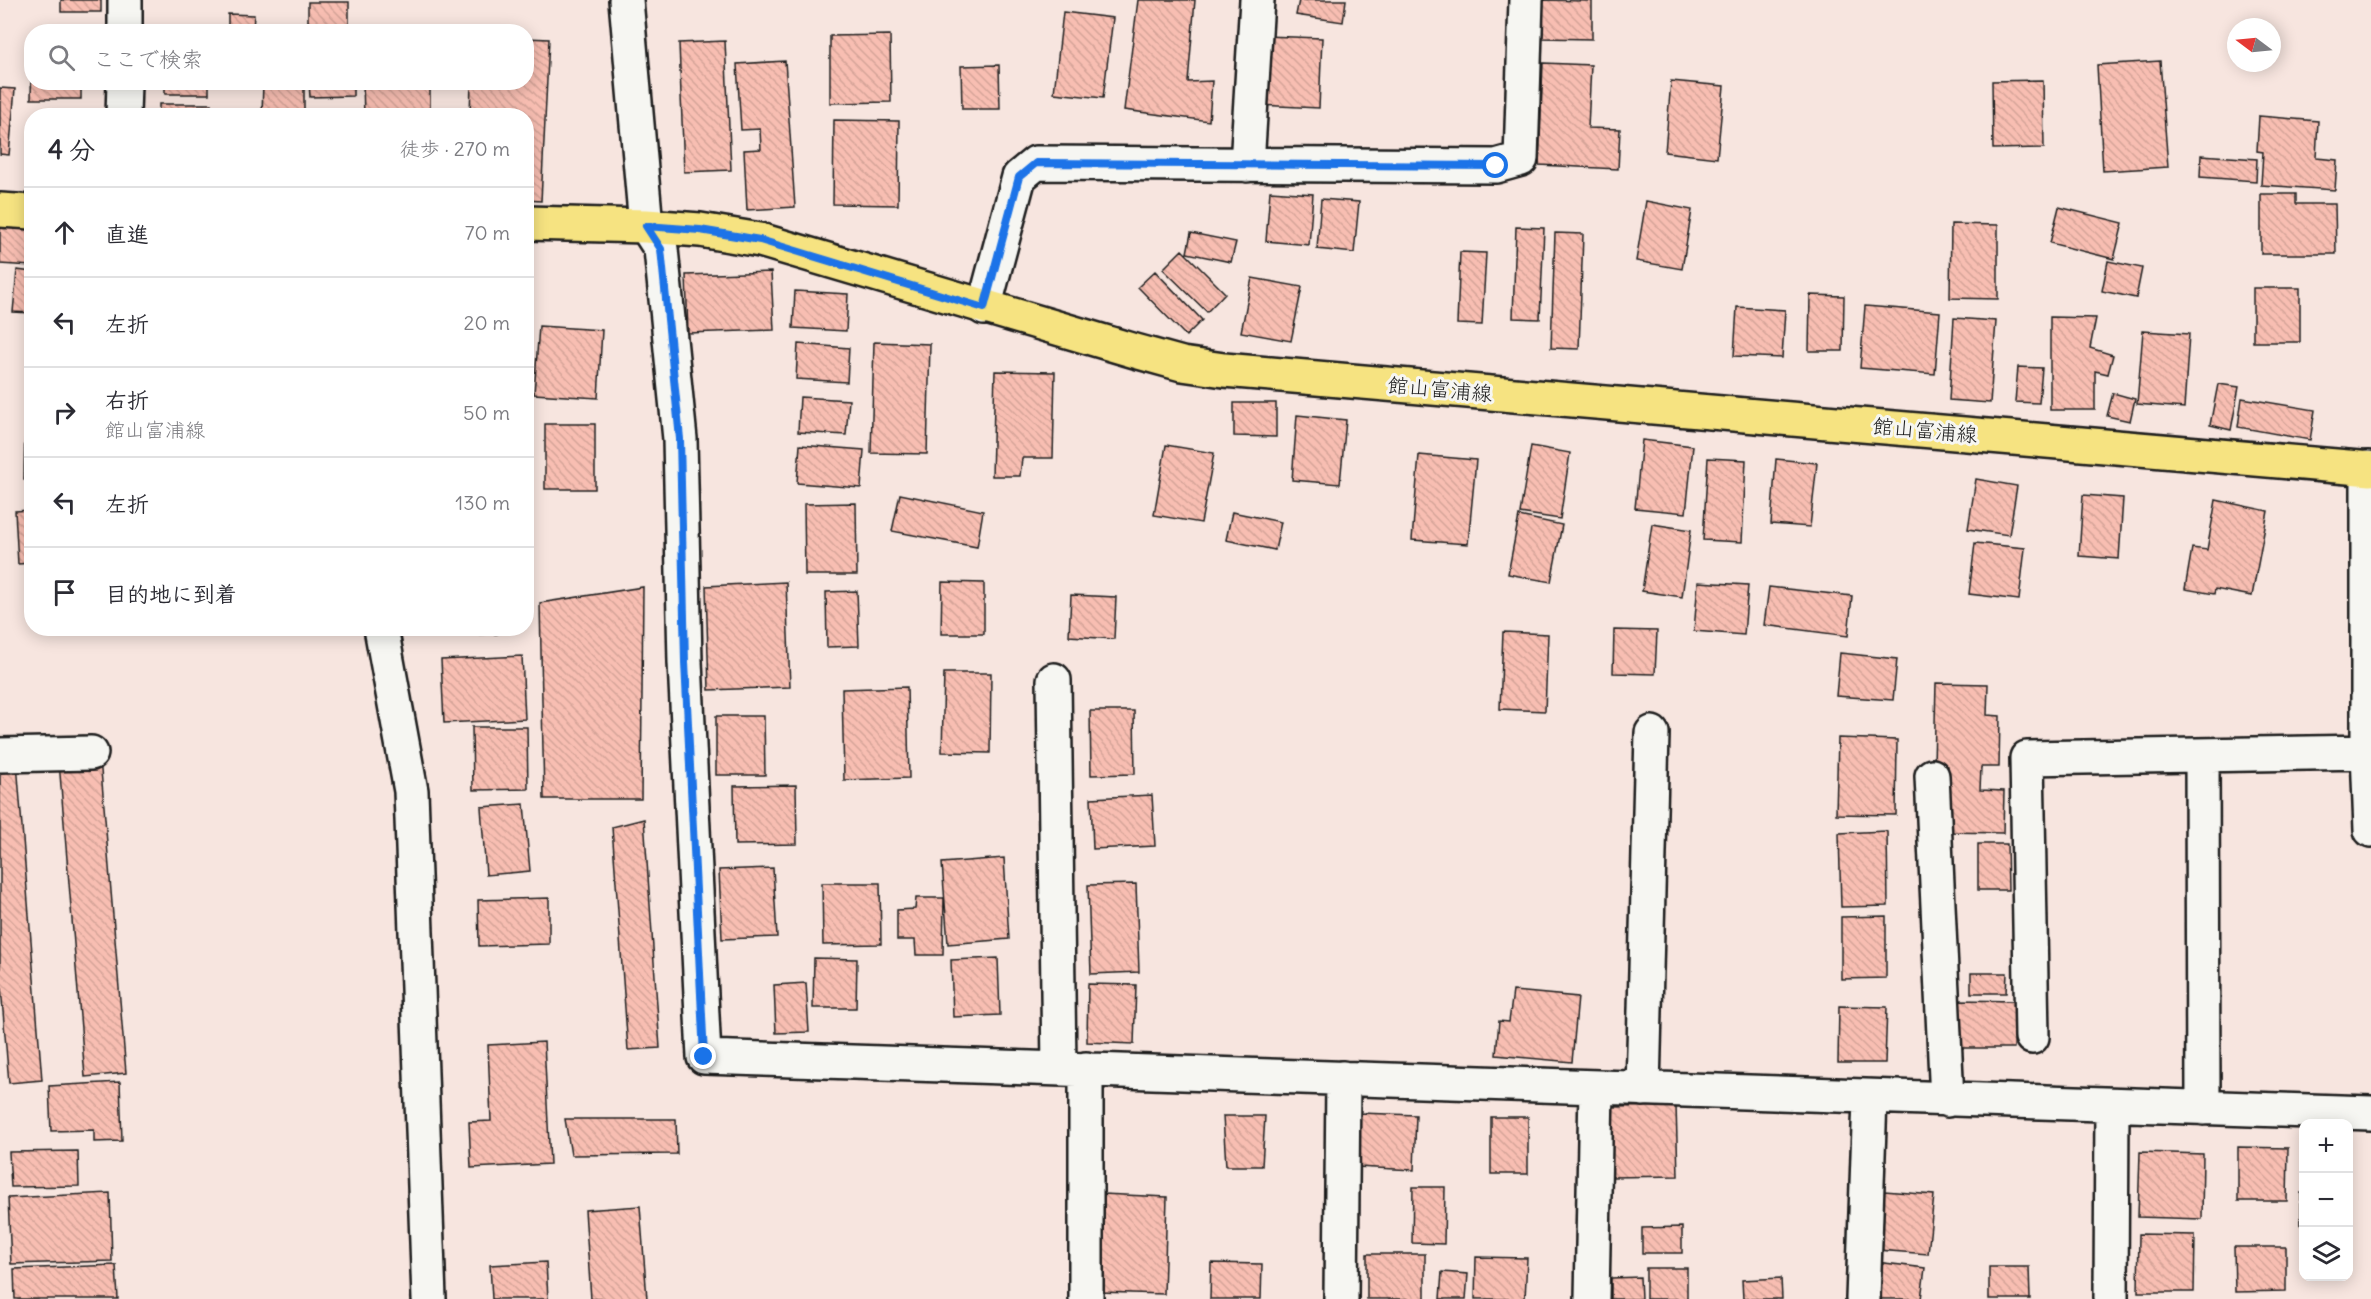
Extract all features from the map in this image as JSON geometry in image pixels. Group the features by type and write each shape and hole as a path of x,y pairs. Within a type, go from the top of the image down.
{"main road":[{"path":"0,210 24,212"},
{"name":"館山富浦線","path":"534,223 700,230 760,240 984,308 1173,361 1224,370 2370,469"}],"street":[{"path":"124,24 125,0"},
{"path":"626,0 646,226 661,249 680,439 685,662 704,1057 1870,1098 2371,1113"},
{"path":"1247,165 1257,0"},
{"path":"984,308 1019,177 1036,163 1496,166 1521,159 1526,0"},
{"path":"123,108 124,90"},
{"path":"2370,469 2368,752 2371,830"},
{"path":"382,636 411,791 429,1299"},
{"path":"1054,680 1086,1299"},
{"path":"1642,1089 1652,733"},
{"path":"2032,1036 2027,758 2368,752"},
{"path":"0,754 91,753"},
{"path":"2202,755 2203,1108"},
{"path":"1932,776 1947,1100"},
{"path":"1341,1299 1343,1078"},
{"path":"1593,1299 1596,1087"},
{"path":"1863,1299 1870,1098"},
{"path":"2111,1299 2112,1105"}],"building":[{"path":"61,0 101,0 101,12 61,12"},
{"path":"1138,0 1195,0 1188,82 1212,81 1209,121 1124,110"},
{"path":"1299,0 1346,0 1343,22 1296,15"},
{"path":"1541,0 1592,1 1592,39 1541,38"},
{"path":"308,2 349,2 349,24 308,24"},
{"path":"1063,12 1113,18 1103,98 1054,93"},
{"path":"228,14 254,15 253,24 228,24"},
{"path":"890,35 891,102 830,103 830,36"},
{"path":"1262,36 1322,38 1319,108 1258,105"},
{"path":"534,38 549,39 541,201 534,201 534,108 470,108 471,90 534,90"},
{"path":"725,41 731,170 684,172 679,43"},
{"path":"785,61 795,207 747,210 744,150 761,149 760,129 741,130 737,64"},
{"path":"2160,61 2168,167 2103,171 2097,65"},
{"path":"1543,63 1591,65 1588,128 1620,129 1618,169 1539,165"},
{"path":"999,65 1000,109 962,109 961,66"},
{"path":"2043,80 2044,148 1993,149 1992,81"},
{"path":"1671,81 1724,86 1717,158 1665,152"},
{"path":"0,88 15,89 9,155 0,154"},
{"path":"31,90 81,90 81,99 31,99"},
{"path":"165,90 209,90 209,94 165,94"},
{"path":"263,90 304,90 304,108 262,108"},
{"path":"310,90 353,90 353,96 310,97"},
{"path":"363,90 430,90 430,108 364,108"},
{"path":"159,104 211,104 211,108 159,108"},
{"path":"2259,116 2318,121 2316,158 2337,160 2335,190 2261,185 2263,152 2257,151"},
{"path":"834,120 899,121 898,205 833,204"},
{"path":"2201,155 2257,159 2256,181 2200,177"},
{"path":"1270,191 1313,194 1309,245 1266,241"},
{"path":"2261,194 2296,194 2296,204 2335,204 2336,254 2261,254"},
{"path":"1321,199 1359,202 1354,253 1317,249"},
{"path":"1646,201 1692,210 1682,269 1636,261"},
{"path":"2059,207 2123,223 2114,259 2050,243"},
{"path":"1951,224 1998,225 1998,299 1950,298"},
{"path":"0,226 24,227 24,266 0,264"},
{"path":"1516,227 1544,228 1540,319 1513,318"},
{"path":"1191,233 1236,242 1231,262 1187,253"},
{"path":"1555,233 1583,234 1579,349 1551,348"},
{"path":"1182,250 1225,293 1207,312 1163,269"},
{"path":"1460,252 1486,253 1482,325 1457,324"},
{"path":"2108,261 2142,268 2136,298 2102,291"},
{"path":"17,270 24,271 24,313 13,312"},
{"path":"1155,271 1202,320 1186,336 1138,287"},
{"path":"771,272 774,330 688,333 686,275"},
{"path":"1252,278 1302,287 1291,341 1241,332"},
{"path":"2253,288 2300,288 2300,342 2253,342"},
{"path":"795,291 848,294 846,331 793,328"},
{"path":"1810,295 1844,296 1843,351 1809,351"},
{"path":"1865,306 1940,312 1935,374 1860,368"},
{"path":"1737,307 1785,310 1782,358 1734,356"},
{"path":"2050,317 2096,318 2090,348 2113,355 2108,374 2095,371 2095,410 2050,410"},
{"path":"1954,318 1996,321 1990,403 1949,400"},
{"path":"539,326 602,330 598,398 534,394"},
{"path":"2143,331 2189,334 2184,408 2137,404"},
{"path":"874,342 930,344 927,454 871,453"},
{"path":"798,344 849,348 847,382 796,379"},
{"path":"2018,367 2042,368 2039,403 2015,402"},
{"path":"995,371 1055,372 1053,458 1022,458 1020,476 992,476"},
{"path":"2218,384 2239,387 2231,430 2210,425"},
{"path":"2113,393 2135,399 2130,421 2107,416"},
{"path":"800,397 849,400 846,435 798,432"},
{"path":"2242,398 2315,410 2310,440 2238,427"},
{"path":"1234,403 1276,403 1276,437 1234,436"},
{"path":"1297,415 1346,420 1340,484 1292,480"},
{"path":"545,424 595,424 595,489 545,489"},
{"path":"1642,440 1693,446 1686,513 1635,508"},
{"path":"800,445 864,450 861,488 797,483"},
{"path":"1166,445 1214,453 1201,523 1154,515"},
{"path":"1531,446 1570,453 1560,519 1520,513"},
{"path":"1419,455 1476,460 1468,544 1412,540"},
{"path":"1708,458 1746,460 1742,542 1703,540"},
{"path":"1776,459 1817,463 1810,527 1771,524"},
{"path":"1976,479 2017,486 2009,535 1968,529"},
{"path":"900,494 983,511 977,547 892,531"},
{"path":"2083,495 2123,498 2119,559 2079,556"},
{"path":"2216,500 2268,511 2252,596 2215,589 2214,594 2185,589 2192,548 2207,550"},
{"path":"856,503 857,575 805,575 804,504"},
{"path":"24,510 24,564 18,564 15,511"},
{"path":"1232,512 1281,522 1275,550 1226,540"},
{"path":"1519,516 1562,525 1551,582 1508,574"},
{"path":"1652,524 1691,530 1682,597 1642,591"},
{"path":"1975,543 2025,548 2019,600 1969,594"},
{"path":"786,582 790,687 709,690 706,586"},
{"path":"942,582 984,583 984,634 941,634"},
{"path":"1698,582 1748,585 1744,635 1694,631"},
{"path":"643,587 641,799 544,799 540,603"},
{"path":"1769,587 1852,596 1848,636 1764,625"},
{"path":"857,591 859,646 827,647 826,592"},
{"path":"1071,595 1116,597 1114,639 1069,636"},
{"path":"1614,630 1657,631 1655,674 1613,673"},
{"path":"1503,632 1548,634 1545,711 1500,709"},
{"path":"1840,653 1897,659 1893,700 1836,696"},
{"path":"522,656 525,719 444,723 441,660"},
{"path":"944,673 991,673 990,753 942,752"},
{"path":"1936,683 1988,684 1987,715 2000,716 1999,767 1981,767 1980,790 2004,791 2003,833 1946,832 1948,766 1934,765"},
{"path":"907,687 909,778 844,780 842,689"},
{"path":"1090,711 1134,711 1135,774 1091,775"},
{"path":"716,716 764,716 765,775 716,775"},
{"path":"472,727 527,727 528,789 473,790"},
{"path":"1838,738 1897,740 1896,815 1836,814"},
{"path":"100,758 126,1073 85,1077 59,762"},
{"path":"17,763 42,1080 9,1083 0,975 0,764"},
{"path":"796,785 797,844 735,845 734,786"},
{"path":"1152,795 1155,846 1093,849 1091,798"},
{"path":"524,804 530,871 486,875 481,807"},
{"path":"644,819 660,1048 628,1050 612,827"},
{"path":"1887,831 1888,906 1841,907 1839,833"},
{"path":"1978,844 2007,844 2008,890 1978,890"},
{"path":"1004,858 1009,939 948,944 942,863"},
{"path":"773,868 777,937 722,939 719,870"},
{"path":"822,883 880,883 881,944 823,945"},
{"path":"1136,884 1139,972 1091,974 1088,885"},
{"path":"549,898 549,944 479,946 478,900"},
{"path":"916,898 944,898 943,955 916,955 915,940 897,940 897,910 915,909"},
{"path":"1886,916 1886,978 1841,979 1841,917"},
{"path":"814,958 857,959 856,1008 813,1008"},
{"path":"998,958 1000,1015 953,1017 951,960"},
{"path":"1971,973 2007,973 2006,993 1971,993"},
{"path":"806,983 809,1032 776,1033 774,985"},
{"path":"1088,984 1136,985 1134,1044 1087,1042"},
{"path":"1513,991 1578,997 1572,1062 1496,1055 1499,1021 1509,1022"},
{"path":"1958,1000 2015,1001 2014,1048 1957,1048"},
{"path":"1839,1006 1887,1007 1885,1063 1838,1063"},
{"path":"544,1042 550,1164 471,1168 469,1122 491,1121 488,1045"},
{"path":"120,1082 122,1141 94,1142 94,1130 51,1131 49,1086"},
{"path":"1676,1106 1678,1176 1611,1177 1611,1107"},
{"path":"1359,1113 1416,1115 1414,1170 1357,1167"},
{"path":"1223,1116 1265,1116 1262,1166 1226,1166"},
{"path":"1491,1117 1528,1117 1528,1174 1491,1174"},
{"path":"565,1119 676,1119 677,1154 571,1155"},
{"path":"2238,1147 2288,1148 2287,1201 2238,1201"},
{"path":"78,1151 79,1186 11,1187 9,1152"},
{"path":"2140,1152 2203,1154 2202,1219 2138,1217"},
{"path":"1413,1187 1445,1187 1444,1244 1412,1243"},
{"path":"1884,1191 1934,1195 1928,1254 1878,1250"},
{"path":"110,1193 112,1261 11,1264 8,1198"},
{"path":"1102,1194 1167,1197 1164,1294 1099,1292"},
{"path":"640,1206 647,1299 591,1299 585,1210"},
{"path":"1682,1227 1682,1253 1642,1253 1642,1228"},
{"path":"2139,1234 2195,1235 2194,1292 2138,1292"},
{"path":"2234,1247 2286,1247 2286,1291 2235,1292"},
{"path":"1367,1254 1425,1254 1425,1299 1367,1299"},
{"path":"1476,1257 1527,1258 1525,1299 1475,1299"},
{"path":"546,1262 548,1299 492,1299 490,1265"},
{"path":"1876,1262 1925,1268 1921,1299 1872,1299"},
{"path":"1211,1263 1262,1264 1261,1299 1210,1299"},
{"path":"116,1265 118,1299 15,1299 14,1269"},
{"path":"1989,1267 2029,1267 2030,1299 1989,1299"},
{"path":"1646,1268 1687,1268 1687,1299 1646,1299"},
{"path":"1442,1272 1468,1274 1466,1299 1440,1299"},
{"path":"1640,1277 1641,1299 1611,1299 1611,1278"},
{"path":"1781,1278 1782,1299 1743,1299 1742,1280"}],"route":[{"path":"704,1057 685,662 680,439 661,249 646,226 700,230 760,240 984,308 1019,177 1036,163 1496,166"}]}
